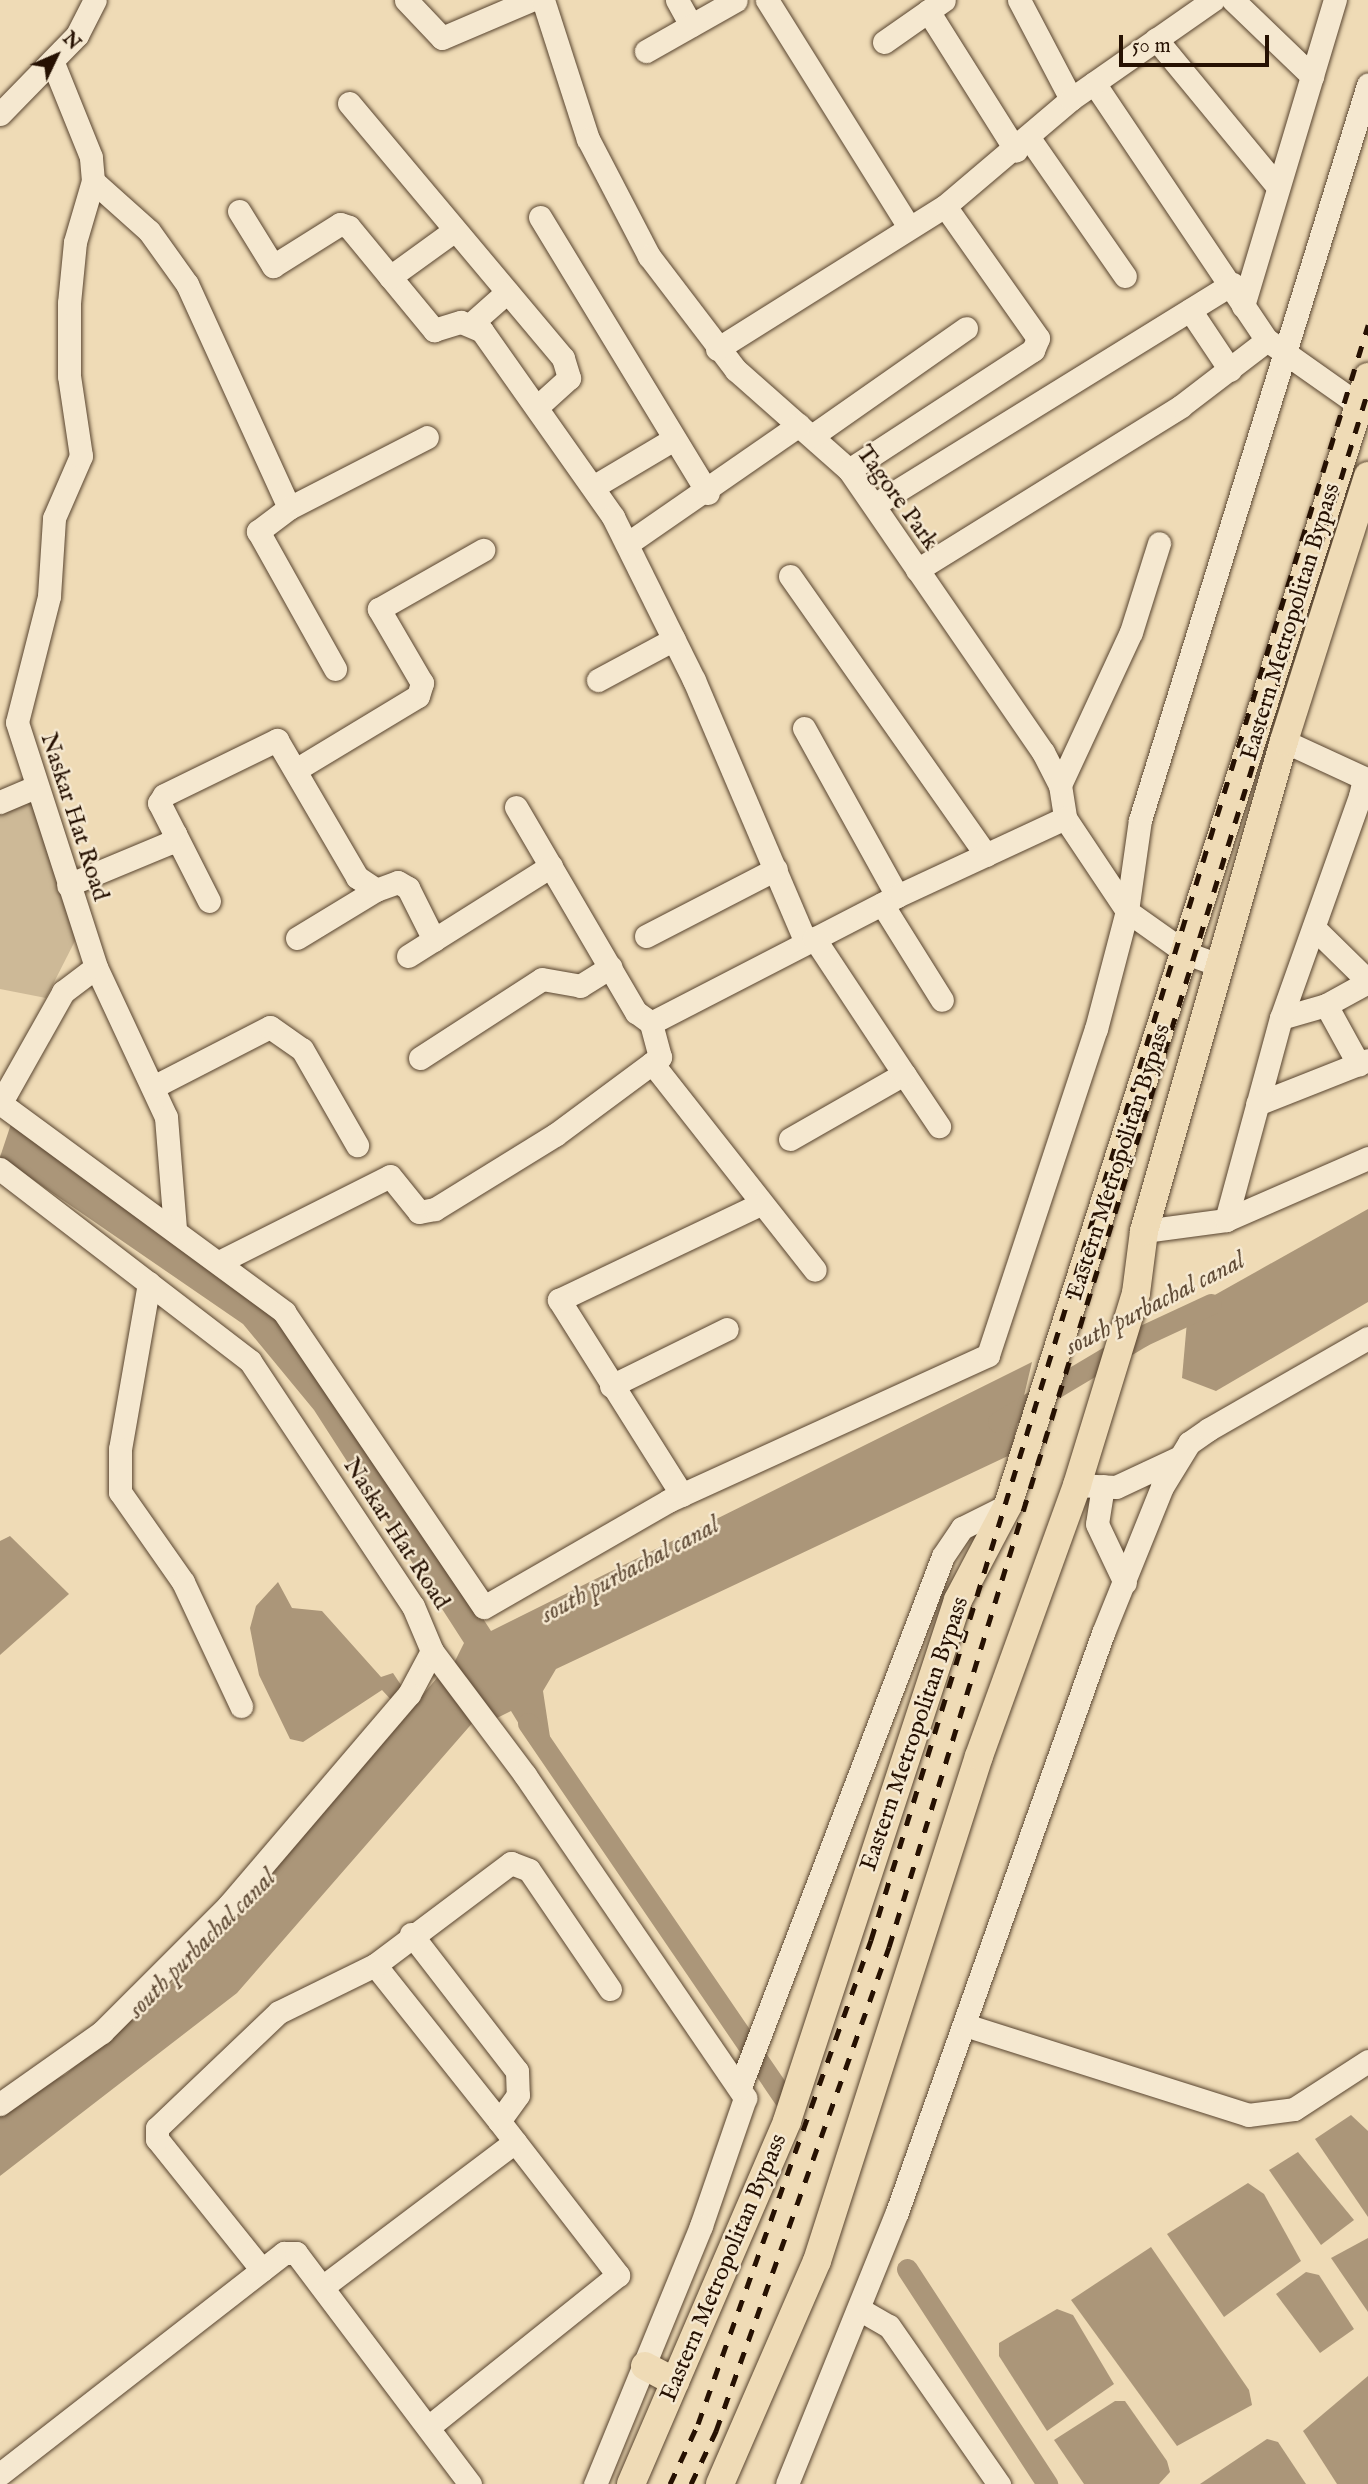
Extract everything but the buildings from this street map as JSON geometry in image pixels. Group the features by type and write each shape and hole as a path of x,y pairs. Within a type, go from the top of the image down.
{"main road":[{"name":"Eastern Metropolitan Bypass","path":"631,2484 787,2121 958,1600 1008,1505 1184,962 1368,377"},
{"path":"720,2484 817,2260 979,1756 1090,1486 1136,1293 1144,1231 1284,741 1368,476"},
{"path":"645,2366 675,2382"}],"street":[{"path":"0,114 52,63 95,0"},
{"path":"406,0 442,38 531,0"},
{"name":"Tagore Park","path":"542,0 613,195 717,349 849,470 1060,785 1065,818 1126,911 1184,962 1220,965"},
{"path":"677,0 691,25"},
{"path":"646,51 736,0"},
{"path":"767,0 909,227"},
{"path":"1019,0 1071,99"},
{"path":"717,349 945,206 1022,145 1071,99 1213,0"},
{"path":"1233,0 1312,76"},
{"path":"1244,306 1335,0"},
{"path":"884,42 936,6 1022,145 1125,276"},
{"path":"1156,39 1278,187"},
{"name":"Naskar Hat Road","path":"52,63 83,132 93,181 75,242 69,303 69,376 80,456 54,518 49,596 8,715 96,967 155,1086 172,1144 175,1230"},
{"path":"1094,83 1232,284 1244,306 1275,346 1359,405"},
{"path":"96,967 62,992 0,1104 219,1262 306,1337 484,1607 682,1495 988,1355 1096,1029 1126,911 1140,820 1275,346 1368,85"},
{"path":"349,103 568,368 564,387 538,406"},
{"path":"93,181 149,231 187,284 289,508"},
{"path":"849,470 1032,350 1038,338 945,206"},
{"path":"239,211 273,265 340,224 356,232 434,330 472,323 507,292"},
{"path":"540,217 708,493"},
{"path":"390,277 455,230"},
{"path":"874,505 1232,284"},
{"path":"1190,310 1230,370"},
{"path":"472,323 538,406 593,487 627,544 674,639 810,940 939,1126"},
{"path":"627,544 966,328"},
{"path":"917,570 1230,370 1275,346"},
{"path":"335,669 258,531 289,508 427,437"},
{"path":"593,487 674,439"},
{"path":"1060,785 1131,632 1159,543"},
{"path":"297,769 418,696 422,682 379,609 483,550"},
{"path":"790,576 986,855"},
{"path":"598,680 674,639"},
{"path":"804,728 942,1000"},
{"path":"209,901 159,803 176,787 277,740 297,769 357,877 376,890"},
{"path":"1217,1223 1257,1104 1281,1018 1314,928 1363,813 1366,773 1284,741"},
{"path":"0,802 35,787"},
{"path":"219,1262 390,1176 424,1215 523,1157 652,1063 663,1051 651,1024 636,1013 516,807"},
{"path":"651,1024 889,900 1065,818"},
{"path":"68,885 169,843 175,834"},
{"path":"408,956 551,866"},
{"path":"646,936 776,869"},
{"path":"297,937 376,890 398,882 408,888 434,940"},
{"path":"1281,1018 1326,1005 1368,982 1314,928"},
{"path":"420,1058 542,979 580,986 610,967"},
{"path":"1257,1104 1363,1063 1326,1005"},
{"path":"155,1086 270,1027 302,1049 357,1146"},
{"path":"652,1063 760,1204 815,1270"},
{"path":"790,1139 904,1074"},
{"path":"1144,1231 1177,1230 1217,1223 1368,1158"},
{"name":"Naskar Hat Road","path":"0,1169 250,1361 413,1606 432,1651 409,1694 229,1905 102,2032 0,2104"},
{"path":"682,1495 559,1300 760,1204"},
{"path":"149,1283 120,1449 120,1492 183,1582 241,1706"},
{"path":"611,1386 727,1329"},
{"path":"1125,1583 1097,1524 1090,1486 1135,1482 1178,1458 1209,1429 1368,1338"},
{"path":"787,2484 859,2309 1125,1583 1178,1458"},
{"path":"595,2484 645,2366 744,2109 745,2077 943,1556 962,1528 1008,1505"},
{"path":"432,1651 745,2077"},
{"path":"262,2270 157,2139 157,2128 298,1997 374,1965 411,1934 511,1863 529,1870 610,1989"},
{"path":"411,1934 517,2071 518,2095 499,2121"},
{"path":"374,1965 618,2275 428,2427"},
{"path":"964,2025 1248,2115 1294,2109 1368,2060"},
{"path":"325,2286 515,2142"},
{"path":"0,2474 284,2253 296,2253 325,2286 470,2484"},
{"path":"859,2309 889,2326 999,2484"}],"shaded area":[{"path":"30,797 77,937 46,998 0,989 0,812"}],"water":[{"path":"11,1124 301,1336 491,1631 1032,1362 1010,1455 556,1669 543,1691 550,1737 536,1752 511,1711 493,1720 453,1665 464,1643 314,1410 243,1324 0,1157"},
{"path":"1368,1209 1368,1302 1216,1391 1182,1378 1188,1310"},
{"path":"10,1536 69,1594 0,1655 0,1541"},
{"path":"278,1582 292,1608 322,1611 381,1677 393,1673 407,1694 394,1703 382,1690 303,1742 290,1739 259,1675 250,1628 256,1606"},
{"path":"442,1672 475,1720 237,1993 0,2176 0,2109 66,2074 195,1964"},
{"path":"1351,2115 1368,2131 1368,2217 1315,2139"},
{"path":"1298,2152 1354,2220 1321,2245 1269,2170"},
{"path":"1248,2183 1264,2194 1301,2261 1224,2317 1167,2234"},
{"path":"1368,2238 1368,2312 1331,2258"},
{"path":"1151,2247 1249,2390 1252,2405 1177,2446 1071,2300"},
{"path":"1306,2272 1319,2275 1354,2329 1320,2353 1276,2294"},
{"path":"1057,2309 1073,2315 1114,2384 1047,2431 999,2356 999,2343"},
{"path":"1368,2376 1368,2484 1337,2484 1303,2431"},
{"path":"1115,2401 1125,2401 1167,2461 1170,2472 1159,2484 1084,2484 1054,2440"},
{"path":"1267,2439 1278,2442 1306,2484 1200,2484"}],"waterway":[{"name":"south purbachal canal","path":"998,1422 1142,1336 1211,1304"},
{"path":"528,1723 789,2105"},
{"path":"907,2269 1047,2484"}],"railway":[{"path":"670,2484 698,2424 871,1940 1368,325"},
{"path":"691,2484 716,2431 889,1947 1368,391"}]}
